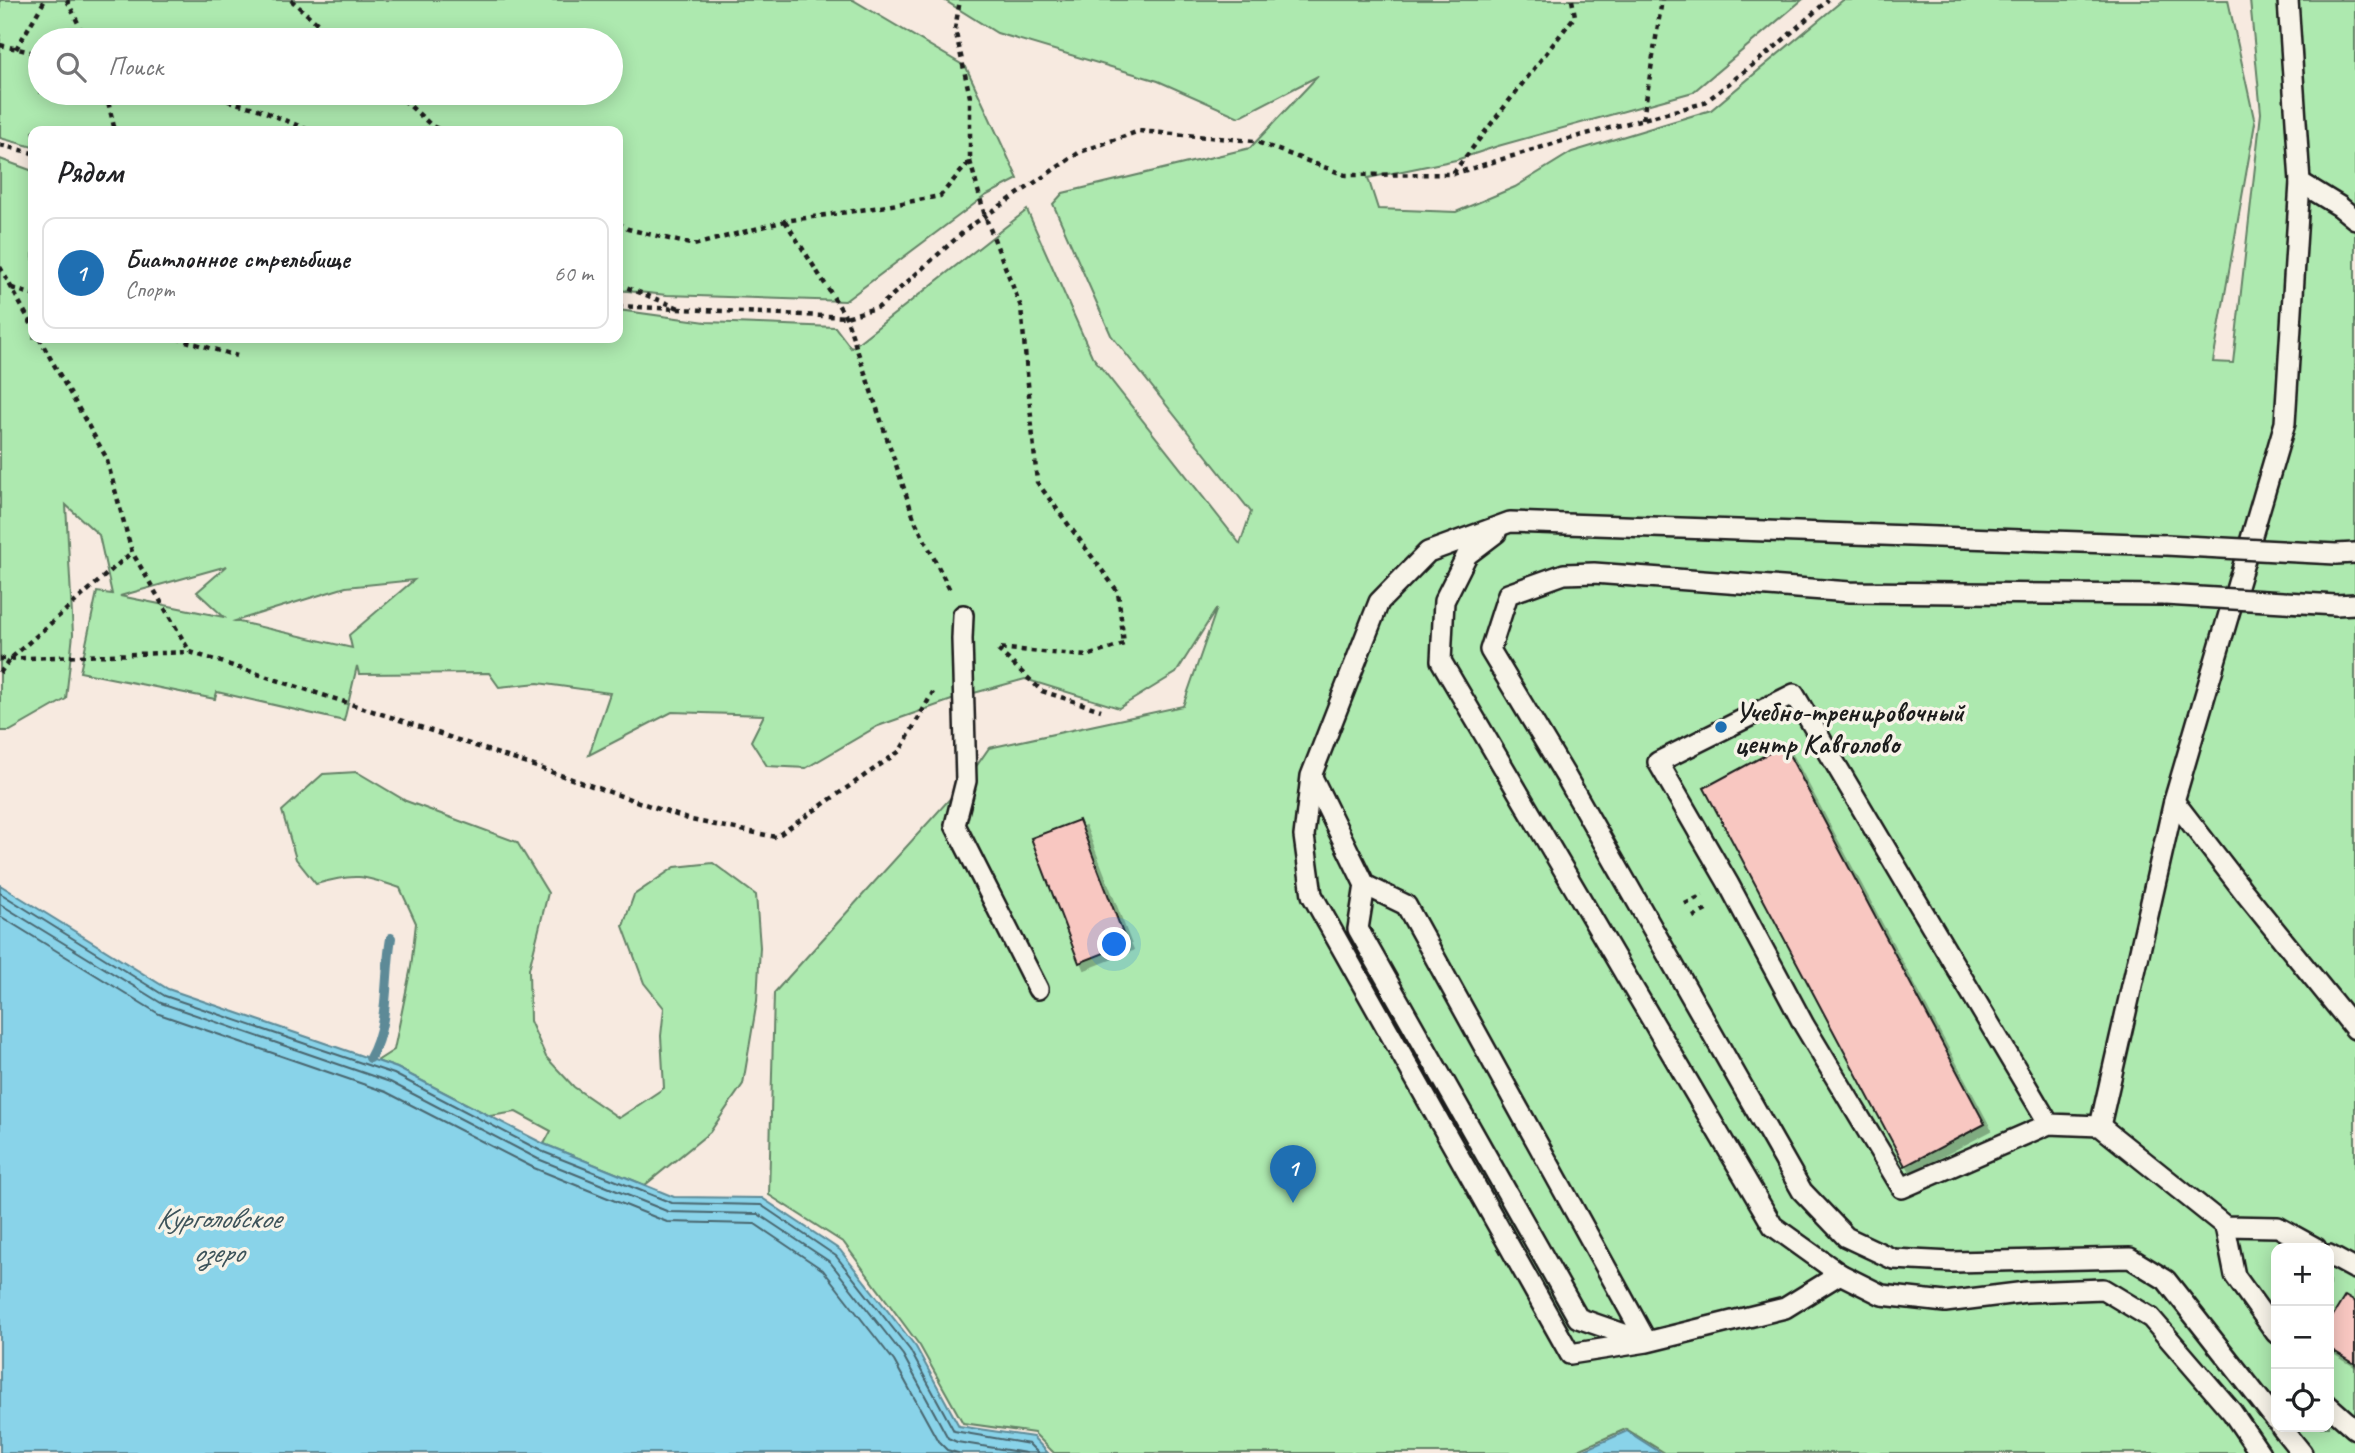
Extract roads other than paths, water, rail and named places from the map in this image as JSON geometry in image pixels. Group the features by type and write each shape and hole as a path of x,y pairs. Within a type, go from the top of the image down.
{"lane":[{"path":"2100,1126 2174,801 2285,423 2300,182 2288,0"},
{"path":"2300,182 2355,219"},
{"path":"1510,522 1467,555 1444,601 1441,661 1773,1226 1840,1275 1882,1295 1945,1303 2026,1292 2103,1289 2151,1318 2232,1412 2260,1453"},
{"path":"1840,1275 1785,1308 1647,1342 1570,1354 1312,895 1304,836 1311,776 1378,602 1428,552 1510,522 2346,553"},
{"path":"2271,1414 2165,1280 2130,1258 1965,1262 1893,1259 1846,1237 1802,1191 1565,775 1490,650 1508,594 1564,574 1594,573 1850,592 2165,595 2345,604"},
{"path":"963,615 966,781 955,825 1038,989"},
{"path":"2049,1124 1794,694 1658,762 1728,883 1804,1025 1902,1188 2049,1124 2100,1126 2225,1226 2278,1227 2307,1243"},
{"path":"1311,776 1365,885 1358,929 1578,1318 1647,1342"},
{"path":"2174,801 2355,1029"},
{"path":"1365,885 1406,905 1647,1342"},
{"path":"2225,1226 2235,1276 2271,1326"},
{"path":"2334,1258 2355,1269"},
{"path":"2334,1410 2355,1429"},
{"path":"2285,1432 2302,1453"}],"water":[{"name":"Курголовское озеро","path":"0,885 168,989 397,1068 544,1144 674,1197 762,1198 840,1250 916,1347 959,1426 1033,1437 1048,1453 0,1453"},
{"path":"1627,1431 1661,1453 1578,1453"}],"waterway":[{"path":"370,1058 384,1015 391,938"}],"place":[{"name":"Учебно-тренировочный центр Кавголово","path":"1721,727"},
{"name":"Биатлонное стрельбище","path":"1293,1203"}]}
